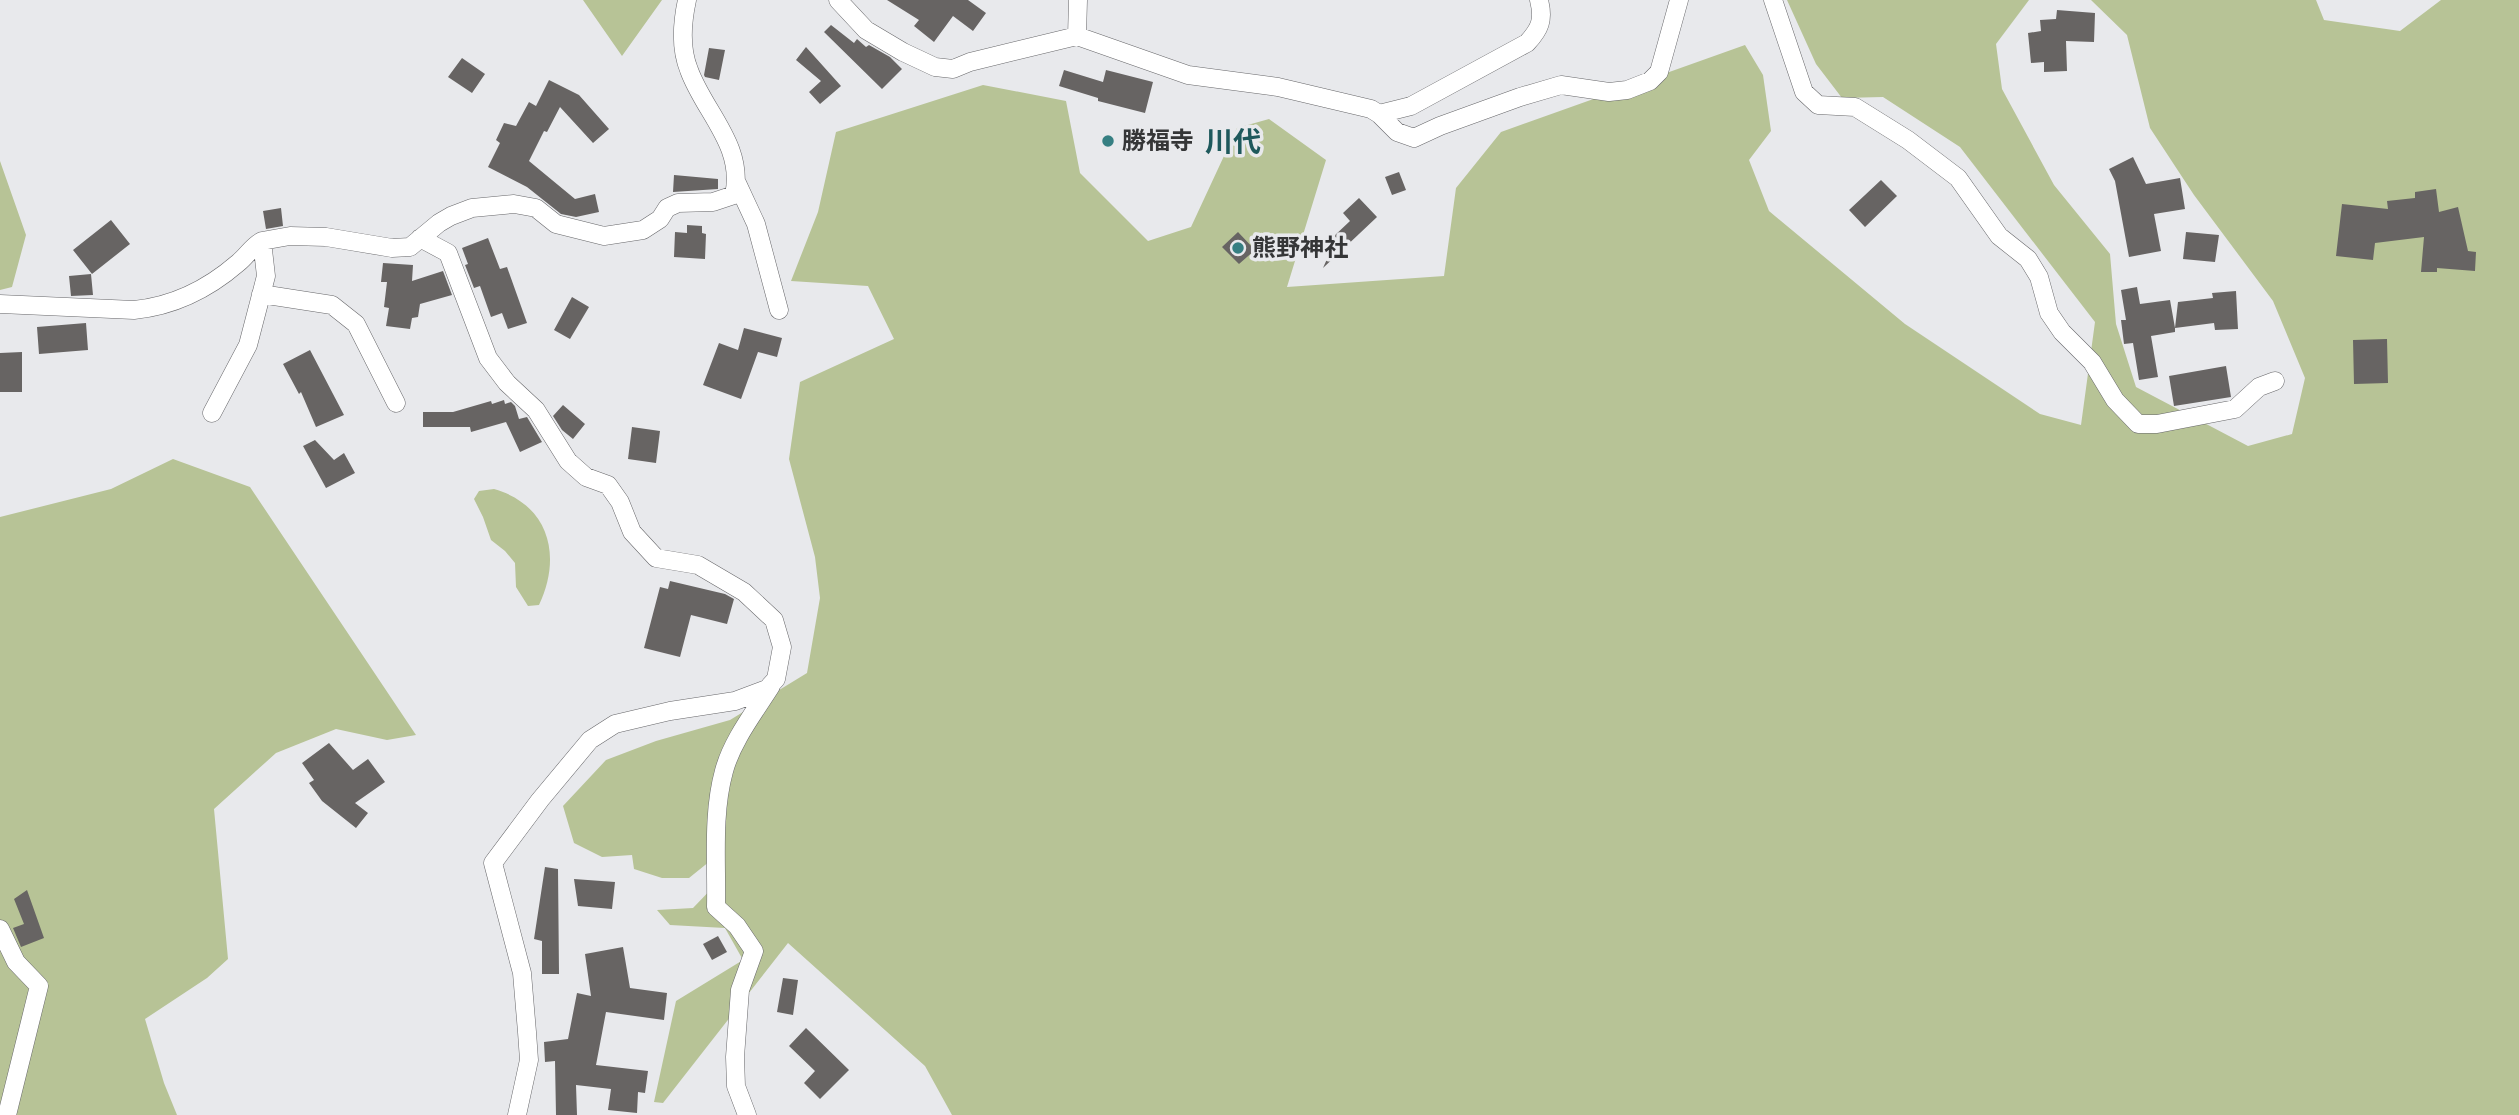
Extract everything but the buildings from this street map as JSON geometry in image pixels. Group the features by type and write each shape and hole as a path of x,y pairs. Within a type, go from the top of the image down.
{"street":[{"path":"0,304 134,310 156,307 186,298 238,263 262,241 290,236 326,237 392,248 410,247 439,223 472,208 514,204 536,208 556,225 604,236 643,230 660,219 667,208 678,203 713,202 734,195 737,183 735,161 689,70 682,40 687,0"},
{"path":"838,0 866,30 935,68 953,69 970,62 1076,36 1188,75 1278,87 1371,109 1397,132 1414,138 1520,97 1561,85 1609,92 1627,90 1650,81 1659,72 1679,0"},
{"path":"1076,36 1078,0"},
{"path":"1379,114 1410,106 1527,43 1539,30 1539,0"},
{"path":"1773,0 1804,92 1818,105 1854,107 1908,140 1958,178 1998,236 2028,259 2039,277 2049,313 2062,332 2092,362 2115,400 2138,424 2157,424 2235,409 2259,387 2275,381"},
{"path":"737,183 756,224 779,310"},
{"path":"420,238 448,253 488,358 507,383 536,410 568,461 586,477 608,485 620,502 632,532 656,558 698,565 744,592 774,620 782,647 776,679 766,689 735,701 670,711 615,724 590,740 540,800 494,863 522,974 529,1060 517,1115"},
{"path":"212,413 248,345 266,276 262,241"},
{"path":"261,294 332,305 356,324 396,404"},
{"path":"747,1115 736,1086 735,1057 740,990 754,951 737,926 716,907 718,811 724,771 737,740 772,683"},
{"path":"0,929 16,962 39,986 7,1115"}],"green space":[{"path":"583,0 662,0 622,56"},
{"path":"1787,0 2029,0 1996,44 2002,89 2054,185 2110,254 2116,324 2136,387 2248,446 2292,434 2305,378 2273,301 2194,195 2150,128 2127,35 2091,0 2316,0 2324,20 2400,31 2441,0 2519,0 2519,1115 952,1115 925,1066 788,943 663,1103 654,1102 676,1001 743,960 725,928 670,925 657,910 693,908 719,881 720,853 689,878 662,878 634,869 632,855 602,857 574,843 563,806 606,760 656,741 730,720 807,673 820,598 815,557 789,459 800,382 894,339 868,286 791,281 818,212 836,132 983,85 1066,101 1080,173 1148,241 1191,227 1237,128 1269,119 1326,160 1287,287 1444,276 1456,188 1501,132 1745,45 1763,75 1771,131 1749,160 1769,211 1905,324 2040,414 2081,425 2095,322 1960,147 1883,97 1842,98 1816,64"},
{"path":"0,161 26,235 12,287 0,290"},
{"path":"173,459 250,487 416,735 387,740 336,729 276,753 214,809 228,959 207,978 145,1019 164,1083 177,1115 0,1115 0,517 111,489"},
{"path":"494,489 528,507 539,520 546,535 550,551 550,569 539,605 528,606 516,587 515,563 491,540 474,499 479,491"}],"place":[{"name":"勝福寺","path":"1108,141"},
{"name":"熊野神社","path":"1238,248"}],"district":[{"name":"川代","path":"1233,141"}]}
